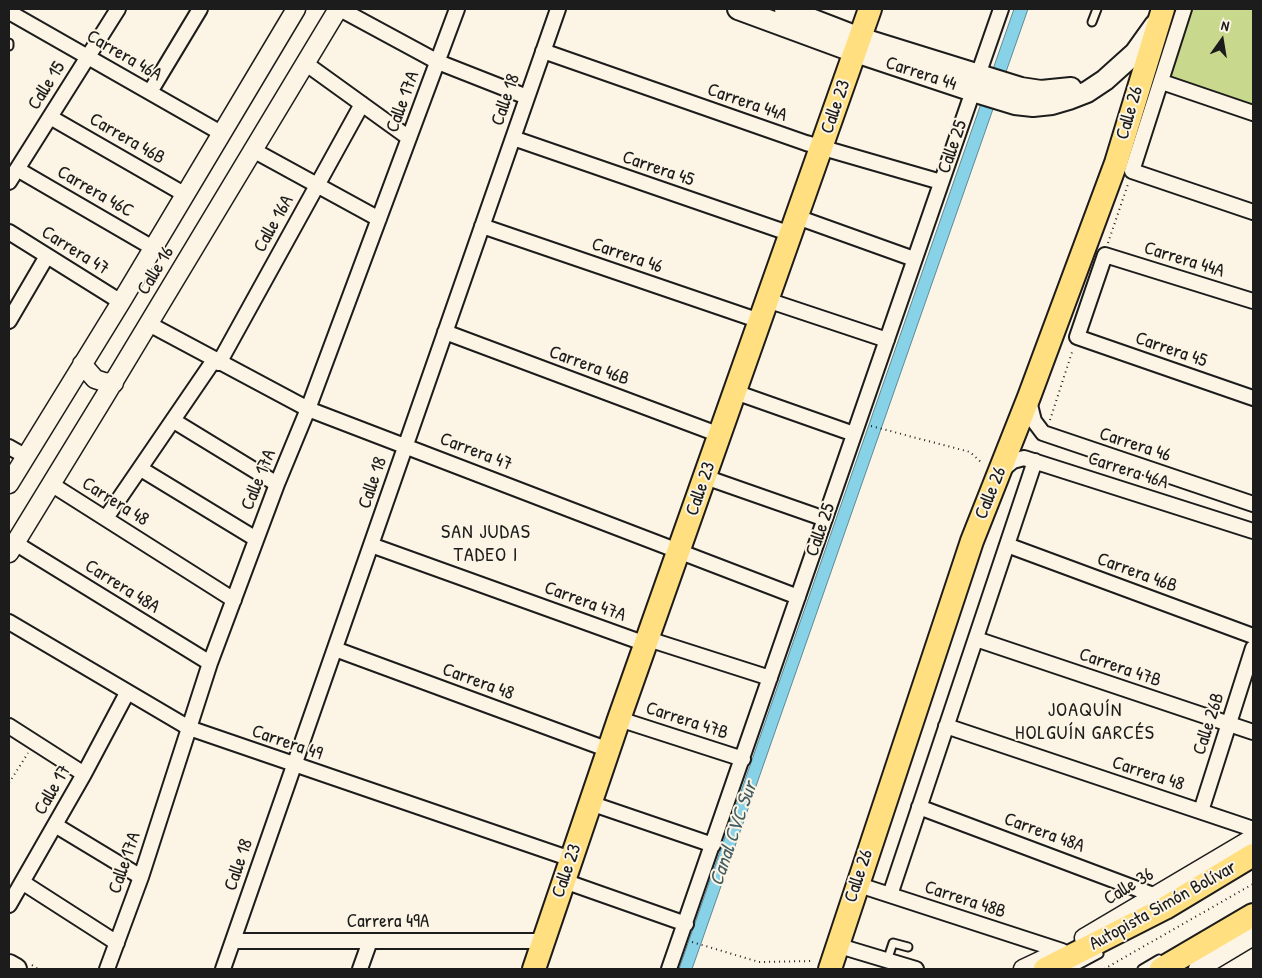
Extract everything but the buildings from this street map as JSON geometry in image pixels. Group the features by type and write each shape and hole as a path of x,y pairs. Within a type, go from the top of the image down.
{"main road":[{"name":"Carrera 44","path":"738,9 1018,96 1033,106 1052,104 1087,92 1105,80 1135,54 1161,14"},
{"name":"Carrera 44","path":"785,9 858,45"},
{"name":"Calle 23","path":"534,969 608,750 870,9"},
{"name":"Calle 26","path":"833,958 856,884 972,541 1029,397 1116,163 1161,14"},
{"name":"Autopista Simón Bolívar","path":"1045,969 1165,908 1253,855"},
{"path":"1163,962 1253,915"},
{"path":"9,965 16,969"}],"street":[{"name":"Calle 15","path":"9,182 118,9"},
{"path":"150,92 200,9"},
{"name":"Calle 16","path":"9,484 121,302 296,9"},
{"path":"339,9 438,62 527,97"},
{"name":"Calle 16","path":"12,548 339,9"},
{"name":"Calle 17A","path":"107,969 141,876 210,663 277,484 308,409 457,9"},
{"name":"Calle 18","path":"223,969 558,9"},
{"name":"Calle 25","path":"669,969 858,429 914,259 979,84 1001,9"},
{"name":"Calle 26","path":"1132,171 1184,9"},
{"name":"Carrera 46A","path":"9,12 221,133"},
{"name":"Carrera 44A","path":"543,51 821,148 941,182"},
{"path":"305,63 409,138"},
{"path":"1162,82 1253,113"},
{"name":"Calle 16A","path":"106,518 216,361 362,104"},
{"name":"Carrera 46B","path":"50,117 184,194"},
{"name":"Carrera 45","path":"513,138 794,226 914,259"},
{"path":"253,150 379,219"},
{"name":"Carrera 46C","path":"17,169 153,248"},
{"path":"1132,171 1253,212"},
{"name":"Carrera 46","path":"482,226 764,310 887,340"},
{"name":"Carrera 47","path":"9,232 121,302"},
{"path":"1077,337 1104,255"},
{"name":"Carrera 44A","path":"1104,255 1253,301"},
{"path":"9,321 47,256"},
{"name":"Carrera 47","path":"149,324 308,409 798,597"},
{"name":"Carrera 46B","path":"445,332 720,435"},
{"name":"Carrera 45","path":"1077,337 1253,398"},
{"path":"78,371 92,383 110,389"},
{"path":"735,392 858,429"},
{"name":"Carrera 46","path":"1029,397 1034,421 1043,433 1253,504"},
{"path":"174,421 277,484"},
{"path":"9,446 25,456"},
{"name":"Carrera 46A","path":"998,477 1003,467 1013,460 1024,458 1253,531"},
{"name":"Calle 26","path":"890,895 1035,462"},
{"path":"141,469 256,539"},
{"path":"705,477 825,519"},
{"name":"Carrera 48","path":"51,484 234,600"},
{"name":"Carrera 47A","path":"371,545 647,641 770,678"},
{"name":"Carrera 46B","path":"1007,545 1253,636"},
{"name":"Carrera 48A","path":"12,548 210,663"},
{"name":"Carrera 49","path":"9,622 189,728 294,766 571,859"},
{"name":"Carrera 47B","path":"976,639 1253,732"},
{"name":"Calle 26B","path":"1201,811 1253,648"},
{"name":"Carrera 48","path":"334,649 608,750"},
{"name":"Calle 17","path":"9,905 84,774 127,693"},
{"name":"Carrera 47B","path":"619,719 743,759"},
{"path":"9,726 84,774"},
{"name":"Carrera 48","path":"946,726 1253,829"},
{"path":"590,803 713,845"},
{"name":"Carrera 48A","path":"919,807 1156,896"},
{"path":"55,825 141,876"},
{"name":"Calle 36","path":"1023,969 1062,951 1253,838"},
{"path":"564,881 686,924"},
{"path":"22,882 117,943"},
{"name":"Carrera 48B","path":"856,884 1062,951"},
{"path":"1203,968 1253,936"},
{"name":"Carrera 49A","path":"233,941 544,941"},
{"path":"360,969 370,941"},
{"path":"833,958 887,960 916,969"}],"lane":[{"path":"1092,22 1096,9"},
{"path":"887,960 893,943 908,948"},
{"path":"1071,969 1105,951"},
{"path":"1142,969 1163,962"}],"path":[{"path":"1104,255 1132,171"},
{"path":"1050,421 1077,337"},
{"path":"858,429 887,430 970,452"},
{"path":"9,783 35,743"},
{"path":"1104,969 1253,884"},
{"path":"688,940 759,962 833,958"}],"green space":[{"path":"1184,9 1253,9 1253,113 1162,82"}],"water":[{"name":"Canal CVC Sur","path":"1014,9 1028,9 692,969 679,969"}],"district":[{"name":"SAN JUDAS TADEO I","path":"486,544"},
{"name":"JOAQUÍN HOLGUÍN GARCÉS","path":"1085,722"}]}
